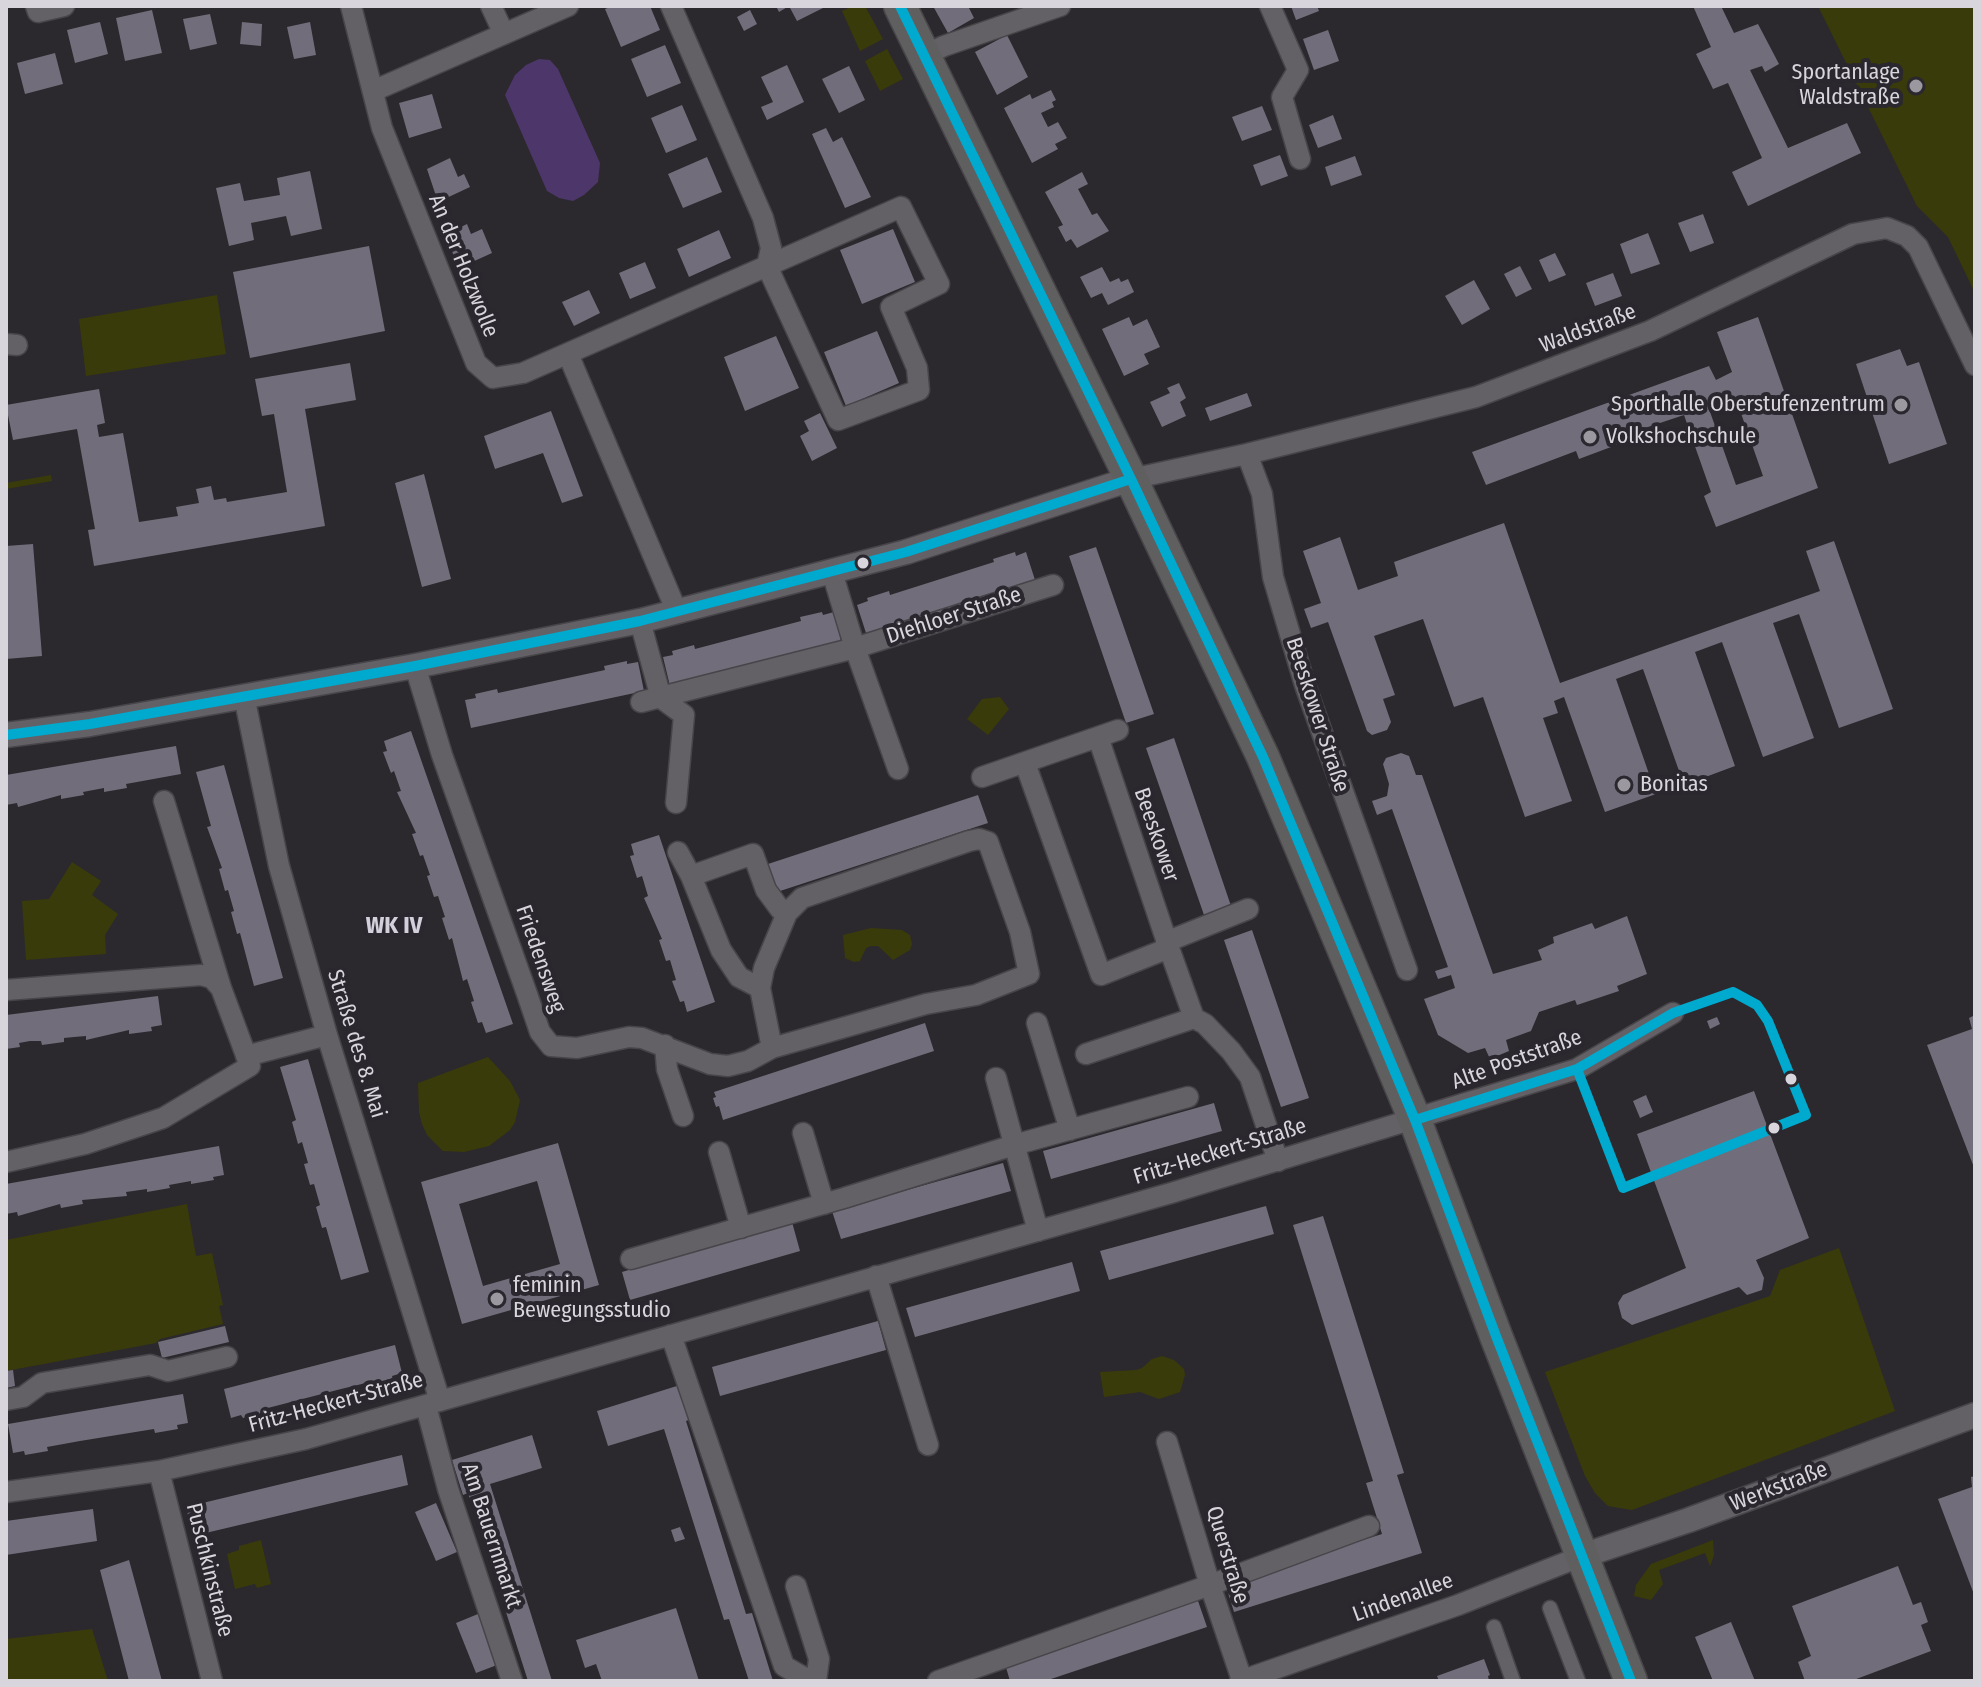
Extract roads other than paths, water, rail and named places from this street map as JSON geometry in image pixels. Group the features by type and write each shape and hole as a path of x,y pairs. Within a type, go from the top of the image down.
{"main road":[{"path":"900,6 1263,757 1415,1120 1631,1681"}],"street":[{"path":"36,6 38,12 64,6"},
{"name":"An der Holzwolle","path":"351,6 382,128 476,363 493,378 523,373 568,354 767,266 901,207 939,284 891,307 917,368 919,390 838,420 767,266 771,248 763,218 671,6"},
{"path":"491,6 504,34"},
{"path":"373,91 568,6"},
{"path":"925,55 1060,6"},
{"path":"1270,6 1298,70 1282,97 1300,159"},
{"name":"Waldstraße","path":"1131,479 1247,454 1476,397 1650,331 1853,234 1887,228 1907,236 1918,247 1975,365"},
{"path":"568,354 677,612"},
{"name":"Beeskower Straße","path":"1247,454 1262,494 1273,577 1305,685 1407,970"},
{"path":"6,735 90,724 415,666 640,621 950,538 1131,479"},
{"path":"832,572 898,769"},
{"name":"Diehloer Straße","path":"651,700 855,648 1053,585"},
{"path":"640,621 651,700 684,715 676,803"},
{"name":"Friedensweg","path":"415,666 442,755 545,1039 551,1046 561,1049 629,1037 642,1038 710,1064 728,1066 748,1061 772,1048 926,1004 976,995 1029,974 1020,932 993,851 988,842 979,839 802,898 787,913"},
{"name":"Straße des 8. Mai","path":"244,696 279,866 433,1403"},
{"path":"982,777 1118,730"},
{"name":"Beeskower","path":"1098,737 1168,945"},
{"path":"1025,763 1101,975 1248,909"},
{"path":"6,1162 85,1144 163,1118 250,1066 221,988 164,801"},
{"path":"678,852 721,950 739,977 760,988"},
{"path":"691,876 753,854 766,890 780,909 787,913 764,968 760,988 772,1048"},
{"path":"1168,945 1194,1018 1205,1024 1231,1051 1250,1077 1278,1161"},
{"path":"6,990 201,975 212,978 221,988"},
{"name":"Alte Poststraße","path":"1415,1120 1577,1069 1673,1013"},
{"path":"1086,1054 1194,1018"},
{"path":"1037,1023 1070,1130"},
{"path":"246,1056 327,1035"},
{"path":"665,1045 667,1069 683,1116"},
{"path":"996,1078 1038,1231"},
{"path":"631,1259 1014,1145 1188,1097"},
{"name":"Fritz-Heckert-Straße","path":"6,1492 159,1471 306,1439 1038,1231 1415,1120"},
{"path":"803,1133 824,1204"},
{"path":"719,1152 741,1228"},
{"path":"876,1276 928,1445"},
{"path":"671,1335 784,1666 810,1681"},
{"path":"6,1400 23,1397 42,1383 150,1365 168,1371 227,1357"},
{"name":"Am Bauernmarkt","path":"433,1403 448,1489 512,1681"},
{"name":"Werkstraße","path":"1582,1556 1975,1415"},
{"name":"Querstraße","path":"1167,1442 1241,1680"},
{"name":"Puschkinstraße","path":"159,1471 212,1681"},
{"path":"938,1681 1369,1526"},
{"name":"Lindenallee","path":"1241,1680 1458,1605 1582,1556"},
{"path":"796,1586 819,1659 816,1681"},
{"path":"1550,1608 1578,1681"},
{"path":"1494,1627 1513,1681"}],"place":[{"name":"Sportanlage Waldstraße","path":"1916,86"},
{"name":"Sporthalle Oberstufenzentrum","path":"1901,405"},
{"name":"Volkshochschule","path":"1590,437"},
{"name":"Bonitas","path":"1624,785"},
{"name":"feminin Bewegungsstudio","path":"497,1299"}],"district":[{"name":"WK IV","path":"394,926"}]}
